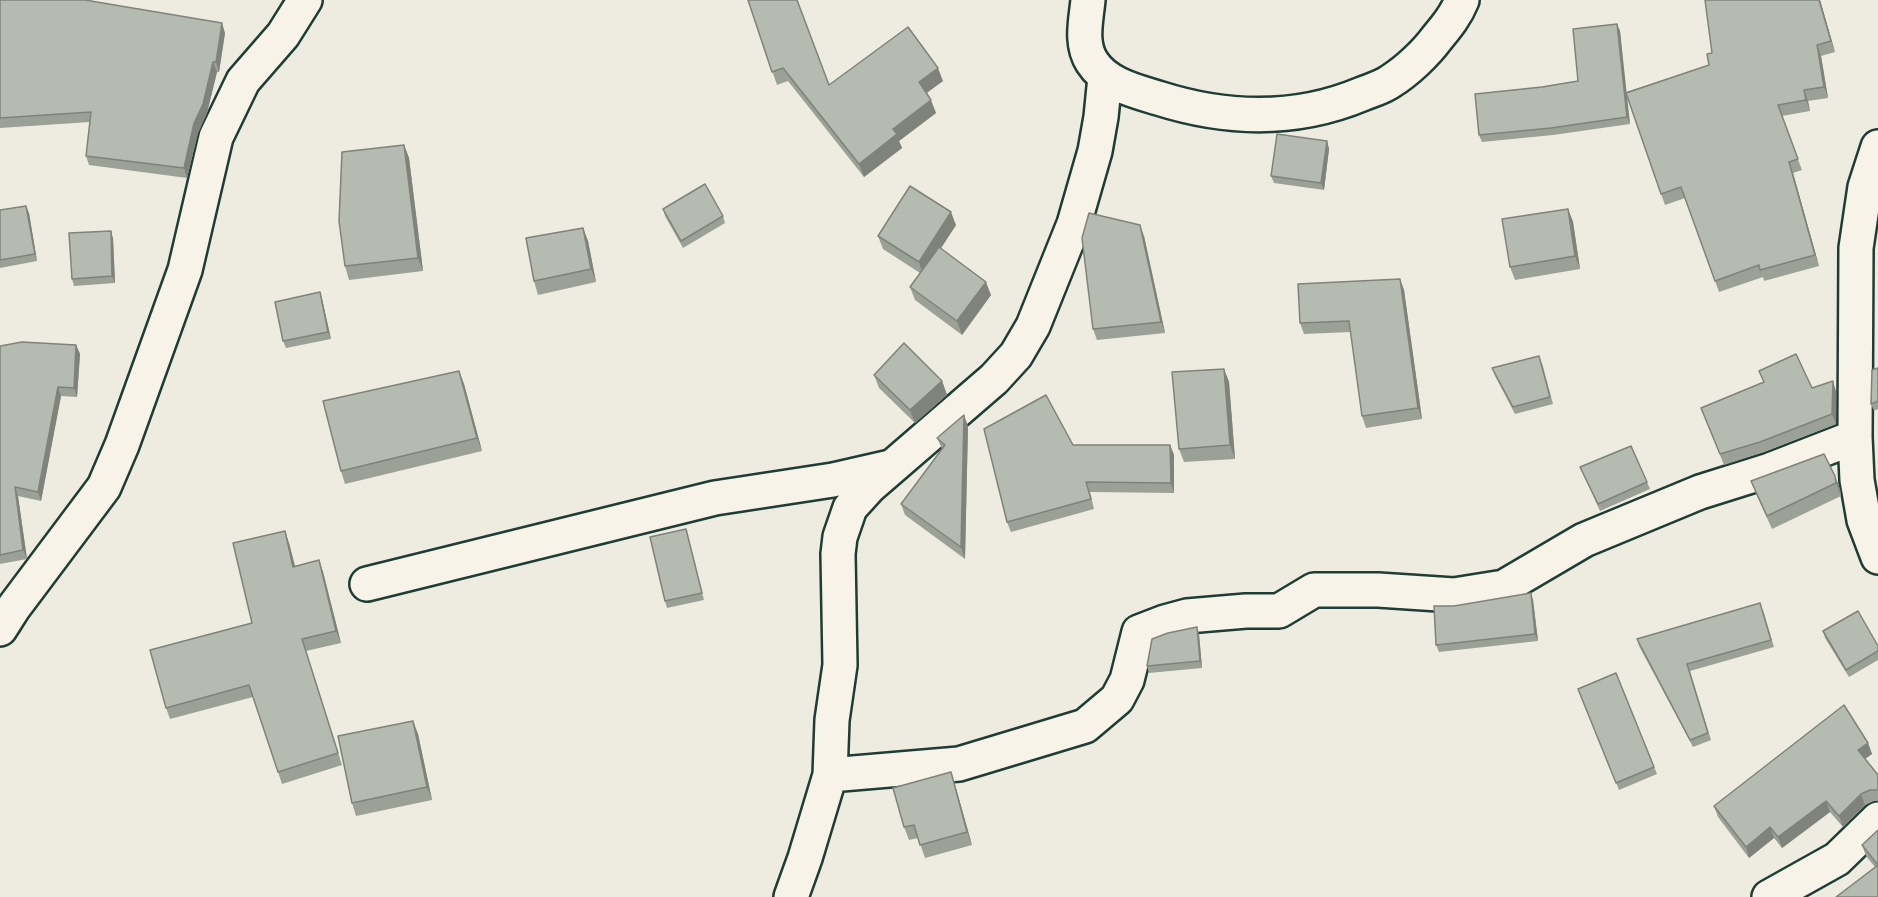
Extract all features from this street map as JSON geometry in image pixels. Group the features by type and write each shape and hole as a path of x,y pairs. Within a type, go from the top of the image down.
{"street":[{"path":"0,629 104,488 122,445 185,270 216,137 243,81 283,35 305,0"},
{"path":"1088,0 1084,41 1092,61 1105,77 1130,90 1186,107 1233,114 1285,115 1337,104 1391,82 1428,50 1458,12 1462,0"},
{"path":"791,897 830,776 832,720 840,664 838,574 840,537 850,508 870,486 994,379 1016,355 1034,326 1074,224 1092,161 1101,117 1105,77"},
{"path":"1878,147 1865,187 1856,248 1857,480 1864,520 1878,557"},
{"path":"830,776 959,764 1085,726 1117,699 1127,680 1139,632 1165,622 1187,616 1246,610 1279,611 1314,591 1378,590 1454,595 1504,587 1584,540 1700,492 1770,470 1856,437"},
{"path":"367,584 716,498 834,480 895,466"},
{"path":"1769,897 1837,859 1878,819"}],"building":[{"path":"0,0 85,0 222,23 216,62 213,62 203,104 194,123 184,168 86,156 91,112 0,118"},
{"path":"748,0 797,0 829,85 908,27 938,68 919,82 931,100 893,129 897,134 859,164 783,68 772,72"},
{"path":"1705,0 1819,0 1831,41 1817,45 1824,87 1804,90 1806,100 1778,105 1798,159 1789,162 1815,255 1760,270 1759,265 1715,281 1681,187 1661,194 1626,93 1709,65 1707,54 1712,53"},
{"path":"1617,24 1627,117 1479,135 1475,94 1578,81 1573,29"},
{"path":"1277,134 1327,141 1321,183 1271,176"},
{"path":"404,145 418,258 345,266 339,221 342,152"},
{"path":"705,184 723,216 681,241 663,209"},
{"path":"910,186 951,212 919,262 878,236"},
{"path":"26,206 35,254 0,260 0,210"},
{"path":"1568,209 1575,256 1510,267 1502,219"},
{"path":"1089,213 1140,225 1161,322 1093,329 1082,238"},
{"path":"583,228 591,269 534,281 526,238"},
{"path":"111,231 112,276 72,279 69,233"},
{"path":"939,247 986,282 957,321 910,287"},
{"path":"1400,279 1418,408 1362,416 1349,321 1300,323 1298,284"},
{"path":"320,292 328,332 283,341 275,302"},
{"path":"22,342 76,345 74,388 58,387 38,492 15,487 23,550 0,555 0,346"},
{"path":"904,343 942,381 910,410 874,375"},
{"path":"1796,354 1812,388 1833,381 1832,414 1760,442 1720,454 1701,408 1764,382 1759,371"},
{"path":"1539,356 1550,397 1513,407 1492,368"},
{"path":"1878,368 1878,401 1871,404 1872,370"},
{"path":"1224,369 1230,445 1179,449 1172,372"},
{"path":"459,371 477,438 341,471 323,401"},
{"path":"1046,395 1073,445 1170,445 1171,483 1086,482 1091,499 1007,522 984,429"},
{"path":"964,415 961,547 901,504 945,445 937,438"},
{"path":"1631,446 1647,482 1598,504 1580,467"},
{"path":"1824,454 1836,483 1767,516 1751,481"},
{"path":"686,529 702,593 665,601 650,537"},
{"path":"285,531 293,567 319,560 336,631 302,639 338,753 278,772 249,685 166,708 150,650 252,623 233,543"},
{"path":"1531,593 1535,634 1436,645 1434,606 1454,606"},
{"path":"1760,603 1771,640 1687,664 1708,733 1690,740 1637,639"},
{"path":"1858,611 1878,646 1878,651 1846,670 1823,631"},
{"path":"1197,627 1200,661 1147,666 1152,639"},
{"path":"1616,673 1654,767 1616,783 1578,689"},
{"path":"1844,705 1868,743 1858,750 1878,775 1878,790 1870,790 1861,794 1839,816 1826,801 1778,837 1770,827 1746,847 1714,806"},
{"path":"413,721 427,787 352,803 338,736"},
{"path":"951,772 967,832 920,845 914,825 904,827 893,788"},
{"path":"1878,830 1878,865 1862,845"},
{"path":"1878,865 1878,897 1836,897"}]}
